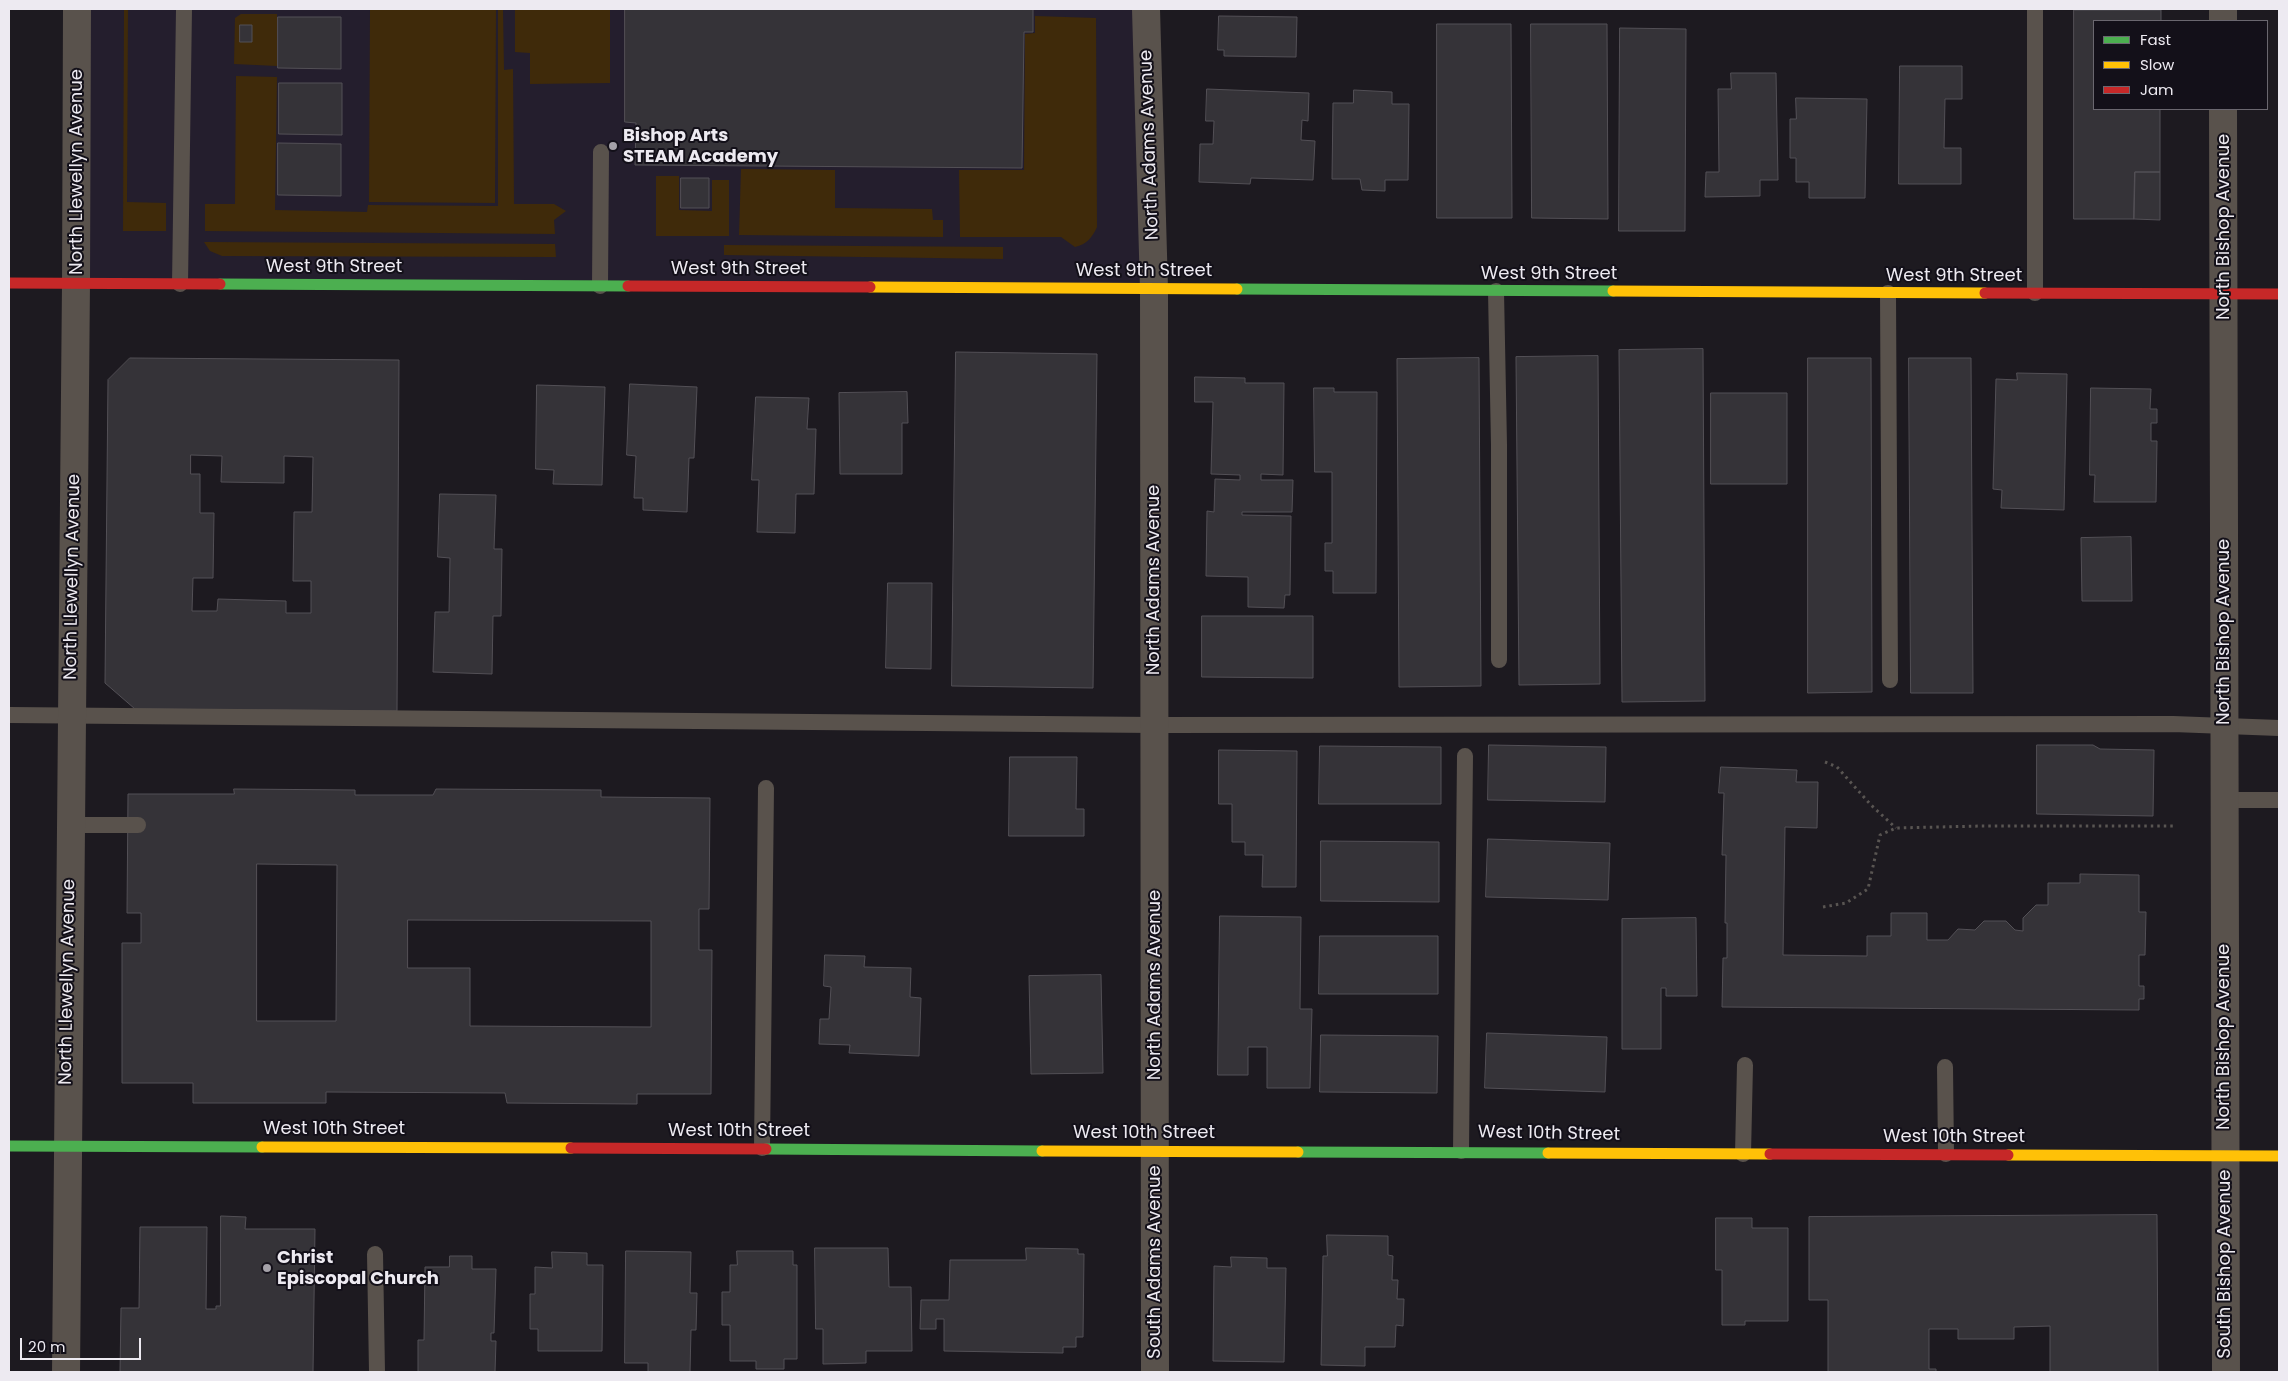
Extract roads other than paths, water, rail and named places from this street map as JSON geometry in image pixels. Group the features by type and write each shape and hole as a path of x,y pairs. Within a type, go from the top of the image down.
{"street":[{"name":"North Llewellyn Avenue","path":"66,1372 77,9"},
{"name":"North Adams Avenue","path":"1146,9 1154,289 1155,1151"},
{"name":"North Bishop Avenue","path":"2224,110 2224,1156"},
{"name":"West 9th Street","path":"9,283 2279,294"},
{"name":"West 10th Street","path":"9,1146 2279,1156"},
{"name":"South Adams Avenue","path":"1155,1151 1155,1372"},
{"name":"South Bishop Avenue","path":"2224,1156 2226,1372"}],"lane":[{"path":"180,284 184,9"},
{"path":"2035,9 2035,294"},
{"path":"600,286 601,152"},
{"path":"1496,291 1499,446 1499,660"},
{"path":"1888,293 1890,680"},
{"path":"9,715 1155,725 2173,724 2279,728"},
{"path":"1462,1151 1465,756"},
{"path":"762,1148 766,788"},
{"path":"2224,800 2279,800"},
{"path":"70,825 138,825"},
{"path":"1743,1154 1745,1066"},
{"path":"1945,1067 1946,1154"},
{"path":"375,1254 377,1372"}],"place":[{"name":"Bishop Arts STEAM Academy","path":"613,146"},
{"name":"Christ Episcopal Church","path":"267,1268"}]}
